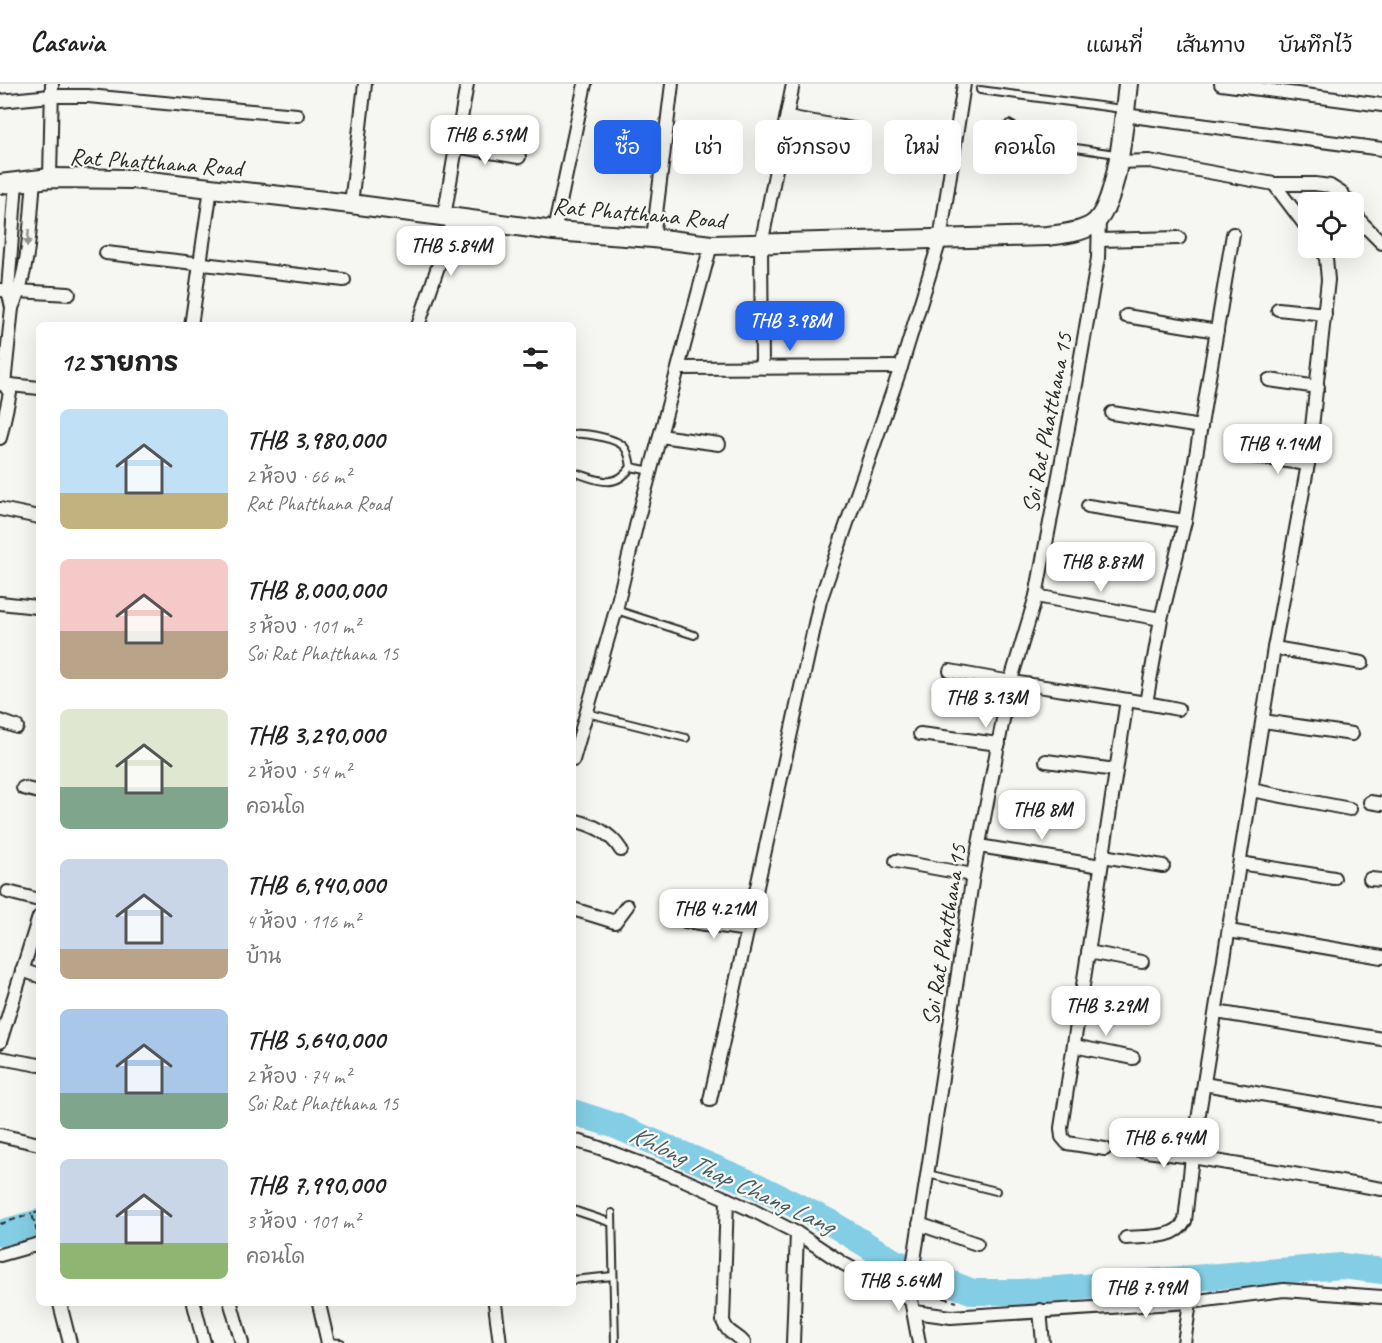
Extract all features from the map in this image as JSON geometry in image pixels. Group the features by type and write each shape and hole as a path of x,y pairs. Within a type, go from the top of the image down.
{"street":[{"path":"351,204 365,84"},
{"path":"419,322 449,218 456,146 467,84"},
{"path":"554,231 585,84"},
{"path":"652,238 672,84"},
{"path":"762,367 761,245 793,84"},
{"path":"710,1100 820,601 901,367 940,240 964,84"},
{"path":"1099,218 1111,194 1128,84"},
{"path":"1221,84 1382,105"},
{"path":"0,101 52,90 297,115"},
{"path":"0,438 12,308 10,290 25,181 52,90"},
{"path":"1124,112 1382,149"},
{"path":"787,117 804,120"},
{"path":"456,146 519,157"},
{"path":"1118,158 1149,160 1274,184 1330,186 1339,192"},
{"name":"Rat Phatthana Road","path":"25,181 132,179 351,204 554,231 711,245 1047,236 1084,229 1099,218"},
{"path":"10,290 25,262 25,181"},
{"path":"1274,184 1298,216"},
{"path":"192,322 211,188"},
{"name":"Soi Rat Phatthana 15","path":"919,1343 911,1300 911,1280 974,874 1010,683 1036,596 1090,307 1099,240 1099,218"},
{"path":"1364,225 1382,243"},
{"path":"1146,703 1161,619 1185,521 1233,234"},
{"path":"1099,240 1179,238"},
{"path":"576,750 616,610 711,245"},
{"path":"106,253 344,280"},
{"path":"1126,1238 1173,1233 1181,1229 1185,1221 1192,1157 1274,648 1308,464 1325,315 1328,269 1326,258"},
{"path":"10,290 69,294"},
{"path":"1278,309 1325,315"},
{"path":"1126,316 1217,331"},
{"path":"679,368 901,367"},
{"path":"1269,380 1318,387"},
{"path":"4,388 36,388"},
{"path":"4,388 36,394"},
{"path":"1112,413 1201,427"},
{"path":"660,436 719,444"},
{"path":"1252,456 1308,464"},
{"path":"1088,506 1185,521"},
{"path":"0,510 36,516"},
{"path":"1036,596 1161,619"},
{"path":"0,603 36,607"},
{"path":"1274,648 1362,663"},
{"path":"951,671 1010,683 1178,709"},
{"path":"1105,1149 1067,1143 1062,1137 1061,1128 1127,700"},
{"path":"0,721 17,727"},
{"path":"1263,721 1352,734"},
{"path":"920,734 999,744"},
{"path":"1046,761 1116,770"},
{"path":"23,788 36,791"},
{"path":"1251,790 1350,809"},
{"path":"576,821 604,831 615,839 621,850"},
{"path":"979,846 1163,866"},
{"path":"896,861 974,874"},
{"path":"1240,863 1334,878"},
{"path":"8,892 36,899"},
{"path":"576,910 615,922 627,906"},
{"path":"685,921 748,930"},
{"path":"0,1042 36,926"},
{"path":"1229,931 1382,957"},
{"path":"1088,952 1142,962"},
{"path":"22,970 36,975"},
{"path":"1216,1012 1382,1039"},
{"path":"1074,1046 1133,1058"},
{"path":"0,1058 36,1064"},
{"path":"1204,1084 1382,1115"},
{"path":"0,1135 36,1143"},
{"path":"576,1141 682,1179 727,1199 796,1233 844,1264 911,1300"},
{"path":"1139,1150 1382,1189"},
{"path":"727,1199 723,1321 726,1329 744,1343"},
{"path":"919,1224 977,1244"},
{"path":"793,1343 796,1233"},
{"path":"0,1254 36,1241"},
{"path":"915,1312 951,1317 1190,1302 1284,1290 1382,1297"},
{"path":"1184,1343 1190,1302"},
{"path":"61,1306 70,1343"},
{"path":"195,1306 204,1343"},
{"path":"232,1306 242,1343"},
{"path":"320,1306 332,1343"},
{"path":"495,1306 500,1343"},
{"path":"1040,1310 1043,1343"}],"lane":[{"path":"980,90 1124,112"},
{"path":"1077,149 1118,158"},
{"path":"576,434 583,433 620,443 626,448 630,467"},
{"path":"630,467 651,471"},
{"path":"576,472 609,482 621,478 630,467"},
{"path":"616,610 694,635"},
{"path":"587,714 686,738"},
{"path":"927,1173 996,1191"},
{"path":"576,1211 612,1223"},
{"path":"612,1213 615,1343"},
{"path":"576,1280 613,1276"}],"path":[{"path":"0,1224 36,1213"},
{"path":"32,1214 36,1231"}],"waterway":[{"name":"Khlong Thap Chang Lang","path":"576,1113 616,1126 755,1185 831,1223 893,1261 973,1292 1021,1292 1342,1266 1382,1271"},
{"name":"Khlong Thap Chang Lang","path":"0,1233 36,1223"}]}
